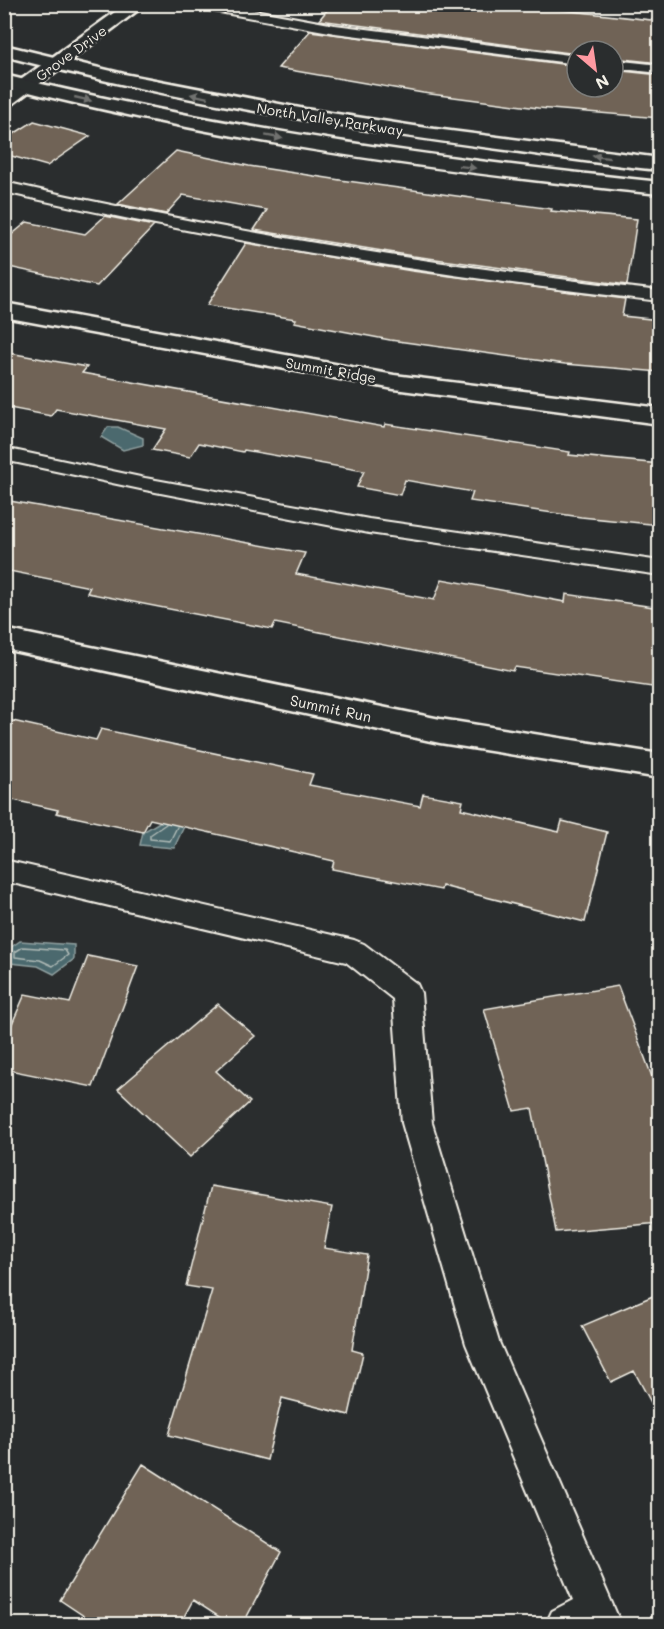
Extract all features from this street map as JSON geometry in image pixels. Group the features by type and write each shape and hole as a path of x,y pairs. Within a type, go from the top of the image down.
{"street":[{"name":"Grove Drive","path":"4,101 138,4"},
{"name":"North Valley Parkway","path":"4,50 256,108 399,130 660,164"},
{"name":"North Valley Parkway","path":"4,80 158,116 376,155 533,176 660,188"},
{"name":"Summit Ridge","path":"4,310 394,382 660,416"},
{"name":"Summit Run","path":"4,639 440,731 660,766"}],"lane":[{"path":"197,4 335,29 565,58"},
{"path":"625,65 660,69"},
{"path":"4,186 105,210 239,237 547,284 660,296"},
{"path":"4,454 145,484 369,526 660,568"},
{"path":"4,870 354,952 407,993 417,1123 483,1344 587,1620"}],"water":[{"path":"108,427 118,427 143,438 143,445 123,450 101,437"},
{"path":"193,807 174,848 140,845 143,832"},
{"path":"20,941 74,945 74,959 54,974 38,966 10,963 7,950"}],"building":[{"path":"332,4 509,4 660,21 660,63 625,59 625,39 565,39 565,52 319,20"},
{"path":"310,31 565,64 565,99 625,99 625,71 660,75 660,118 538,108 423,93 278,68"},
{"path":"34,121 90,136 47,166 4,154 4,140"},
{"path":"176,151 249,166 340,180 552,209 551,211 637,219 627,285 413,256 254,230 267,210 183,195 166,214 118,204"},
{"path":"105,216 154,226 97,286 4,266 4,241 27,222 85,234"},
{"path":"246,243 412,271 625,299 622,316 660,320 660,372 565,364 390,340 294,322 296,319 207,305"},
{"path":"4,352 87,367 82,373 384,427 385,424 570,452 569,455 660,464 660,525 581,517 470,501 473,492 405,480 400,495 357,487 364,471 199,443 190,457 152,450 166,429 56,409 51,416 4,407"},
{"path":"4,500 305,553 296,574 434,600 442,579 565,602 566,594 660,608 652,687 515,667 513,671 275,623 272,629 87,593 90,587 4,570"},
{"path":"4,719 96,740 101,729 313,774 309,785 420,806 423,794 463,801 461,809 559,832 562,821 607,832 585,922 442,886 441,890 332,869 334,861 150,819 143,832 56,813 58,810 4,798"},
{"path":"88,956 138,966 93,1087 4,1069 4,1042 25,994 70,1003"},
{"path":"618,986 660,1098 660,1223 556,1232 532,1108 514,1111 484,1009"},
{"path":"218,1004 255,1036 216,1071 250,1102 190,1157 118,1089"},
{"path":"211,1186 332,1207 324,1248 367,1255 352,1350 363,1353 349,1415 282,1398 267,1460 169,1435 212,1290 186,1286"},
{"path":"660,1293 660,1419 634,1371 611,1382 582,1326"},
{"path":"143,1464 281,1552 243,1624 230,1624 193,1600 180,1624 96,1624 60,1600"}]}
